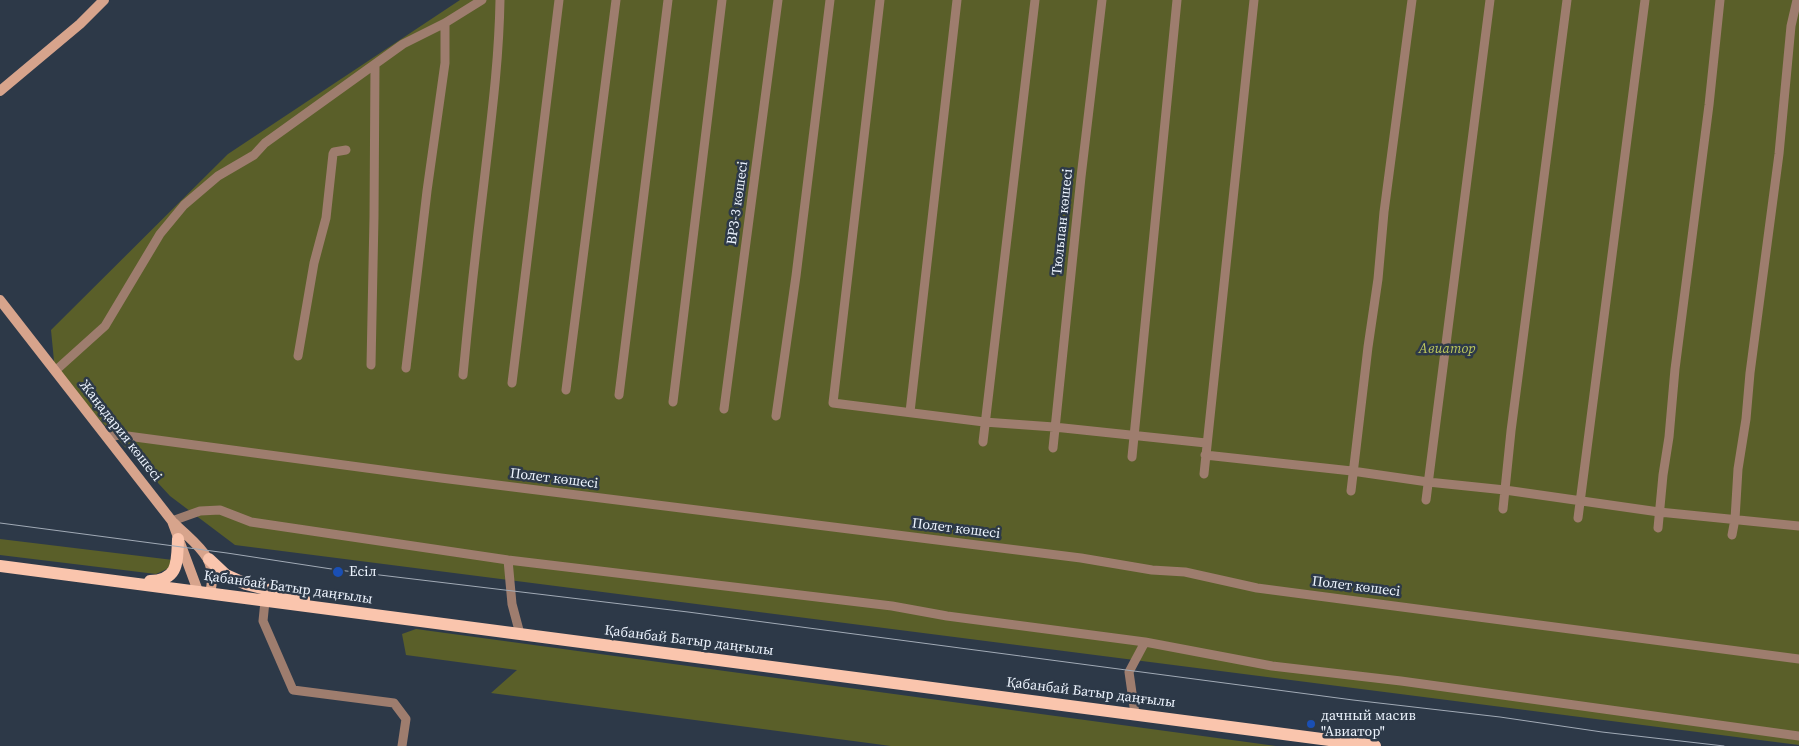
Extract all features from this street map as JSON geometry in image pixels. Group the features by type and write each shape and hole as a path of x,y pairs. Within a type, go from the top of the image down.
{"main road":[{"path":"131,582 158,581 171,574 176,565 178,539"},
{"path":"209,559 226,575 246,584 362,613"},
{"name":"Қабанбай Батыр даңғылы","path":"0,566 1374,746"}],"street":[{"path":"0,91 80,24 104,0"},
{"path":"55,371 105,326 160,234 184,205 218,176 254,155 265,144 403,44 445,23 482,0"},
{"path":"463,376 472,278 500,36 500,0"},
{"path":"512,383 559,0"},
{"path":"566,390 616,0"},
{"path":"619,394 668,0"},
{"path":"673,402 722,0"},
{"name":"ВРЗ-3 көшесі","path":"724,409 778,0"},
{"path":"776,416 796,276 830,0"},
{"path":"880,0 833,403 984,422 1054,427 1206,444"},
{"path":"910,412 956,0"},
{"path":"983,442 1034,0"},
{"name":"Тюльпан көшесі","path":"1053,448 1102,0"},
{"path":"1132,457 1177,0"},
{"path":"1204,474 1254,0"},
{"path":"1351,491 1352,471 1378,279 1384,212 1412,0"},
{"path":"1426,500 1490,0"},
{"path":"1503,509 1510,431 1566,0"},
{"path":"1578,518 1645,0"},
{"path":"1658,528 1675,370 1709,105 1720,0"},
{"path":"1732,535 1735,519 1738,469 1779,154 1790,26 1797,0"},
{"path":"406,368 427,191 445,63 445,23"},
{"path":"371,365 374,217 374,65"},
{"path":"298,356 314,263 326,218 333,154 334,152 346,150"},
{"name":"Жаңадария көшесі","path":"0,300 172,521 178,539 204,592"},
{"name":"Полет көшесі","path":"107,437 120,435 451,480 1081,558 1152,570 1185,572 1257,588 1799,659"},
{"path":"1205,455 1505,490 1659,512 1799,526"},
{"path":"204,592 213,581 213,570 209,559 172,521 200,511 220,510 251,522 508,560 892,606 947,616 1145,642 1272,666 1401,681 1799,736"},
{"path":"508,560 512,604 520,634"},
{"path":"265,601 263,621 293,690 394,703 406,719 402,746"},
{"path":"1135,714 1129,672 1145,642"}],"green space":[{"name":"Авиатор","path":"460,0 1799,0 1799,745 235,545 170,496 55,371 51,330 228,154"},
{"path":"0,539 173,560 169,568 156,574 0,555"},
{"path":"416,629 1276,746 891,746 491,693 517,670 406,655 402,634"}],"tram line":[{"path":"0,523 227,553 338,570 688,612 1353,700 1724,746"}],"place":[{"name":"Есіл","path":"338,572"},
{"name":"дачный масив \"Авиатор\"","path":"1311,724"}]}
